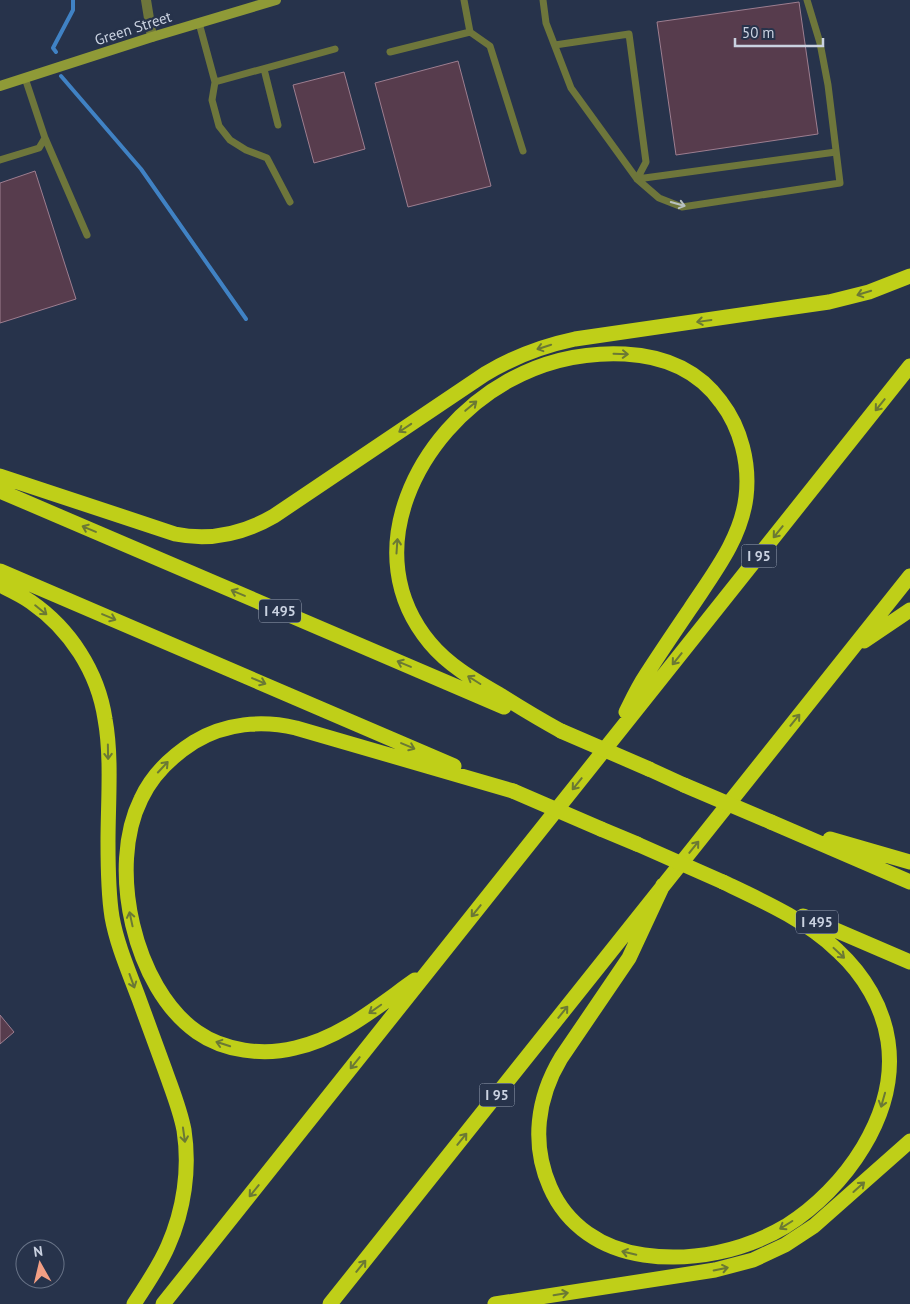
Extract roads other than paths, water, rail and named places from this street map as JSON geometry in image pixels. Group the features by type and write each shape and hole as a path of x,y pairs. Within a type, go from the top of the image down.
{"highway":[{"path":"0,476 175,534 210,537 236,533 259,525 274,516 485,374 533,350 575,339 824,303 868,292 910,276"},
{"path":"561,732 464,674 426,638 409,610 401,590 398,575 396,547 402,514 417,476 442,436 468,409 501,385 538,367 577,356 614,354 658,358 677,365 700,379 727,410 736,428 744,455 747,476 746,498 739,526 730,547 644,677 608,746"},
{"name":"I 95","path":"163,1304 910,366"},
{"name":"I 495","path":"0,491 910,882"},
{"name":"I 495","path":"0,571 910,962"},
{"name":"I 95","path":"330,1304 910,576"},
{"path":"0,584 32,603 63,630 87,664 98,692 104,711 108,739 108,884 112,918 120,946 175,1097 183,1128 186,1150 186,1175 179,1218 164,1255 134,1304"},
{"path":"851,651 910,610"},
{"path":"429,970 348,1026 319,1041 275,1051 249,1051 204,1037 183,1020 164,996 146,964 133,928 127,893 126,859 130,828 140,800 152,780 178,753 214,732 248,724 281,725 296,728 513,791"},
{"path":"771,822 910,862"},
{"path":"663,886 629,958 552,1074 541,1106 539,1141 545,1174 554,1195 567,1215 584,1232 604,1244 626,1252 658,1257 682,1257 724,1251 756,1241 787,1225 811,1207 840,1179 862,1147 876,1121 888,1077 889,1047 883,1018 873,996 853,967 833,947 798,921 723,882"},
{"path":"495,1304 715,1270 735,1266 761,1256 793,1240 821,1221 910,1141"}],"main road":[{"name":"Green Street","path":"0,86 152,37 276,0"}],"street":[{"path":"146,0 152,37"}],"lane":[{"path":"464,0 470,32 490,46 523,151"},
{"path":"543,0 546,23 571,88 637,179 659,198 682,207 840,183 828,85 820,43 807,0"},
{"path":"199,23 215,82 212,100 219,126 230,140 246,150 267,158 290,202"},
{"path":"390,52 470,32"},
{"path":"555,45 629,34 646,162 637,179"},
{"path":"215,82 334,49"},
{"path":"264,69 278,125"},
{"path":"25,78 45,138 87,235"},
{"path":"0,160 39,148 45,138"},
{"path":"637,179 836,152"}],"waterway":[{"path":"56,52 53,48 73,10 73,0"},
{"path":"61,76 141,169 246,319"}]}
